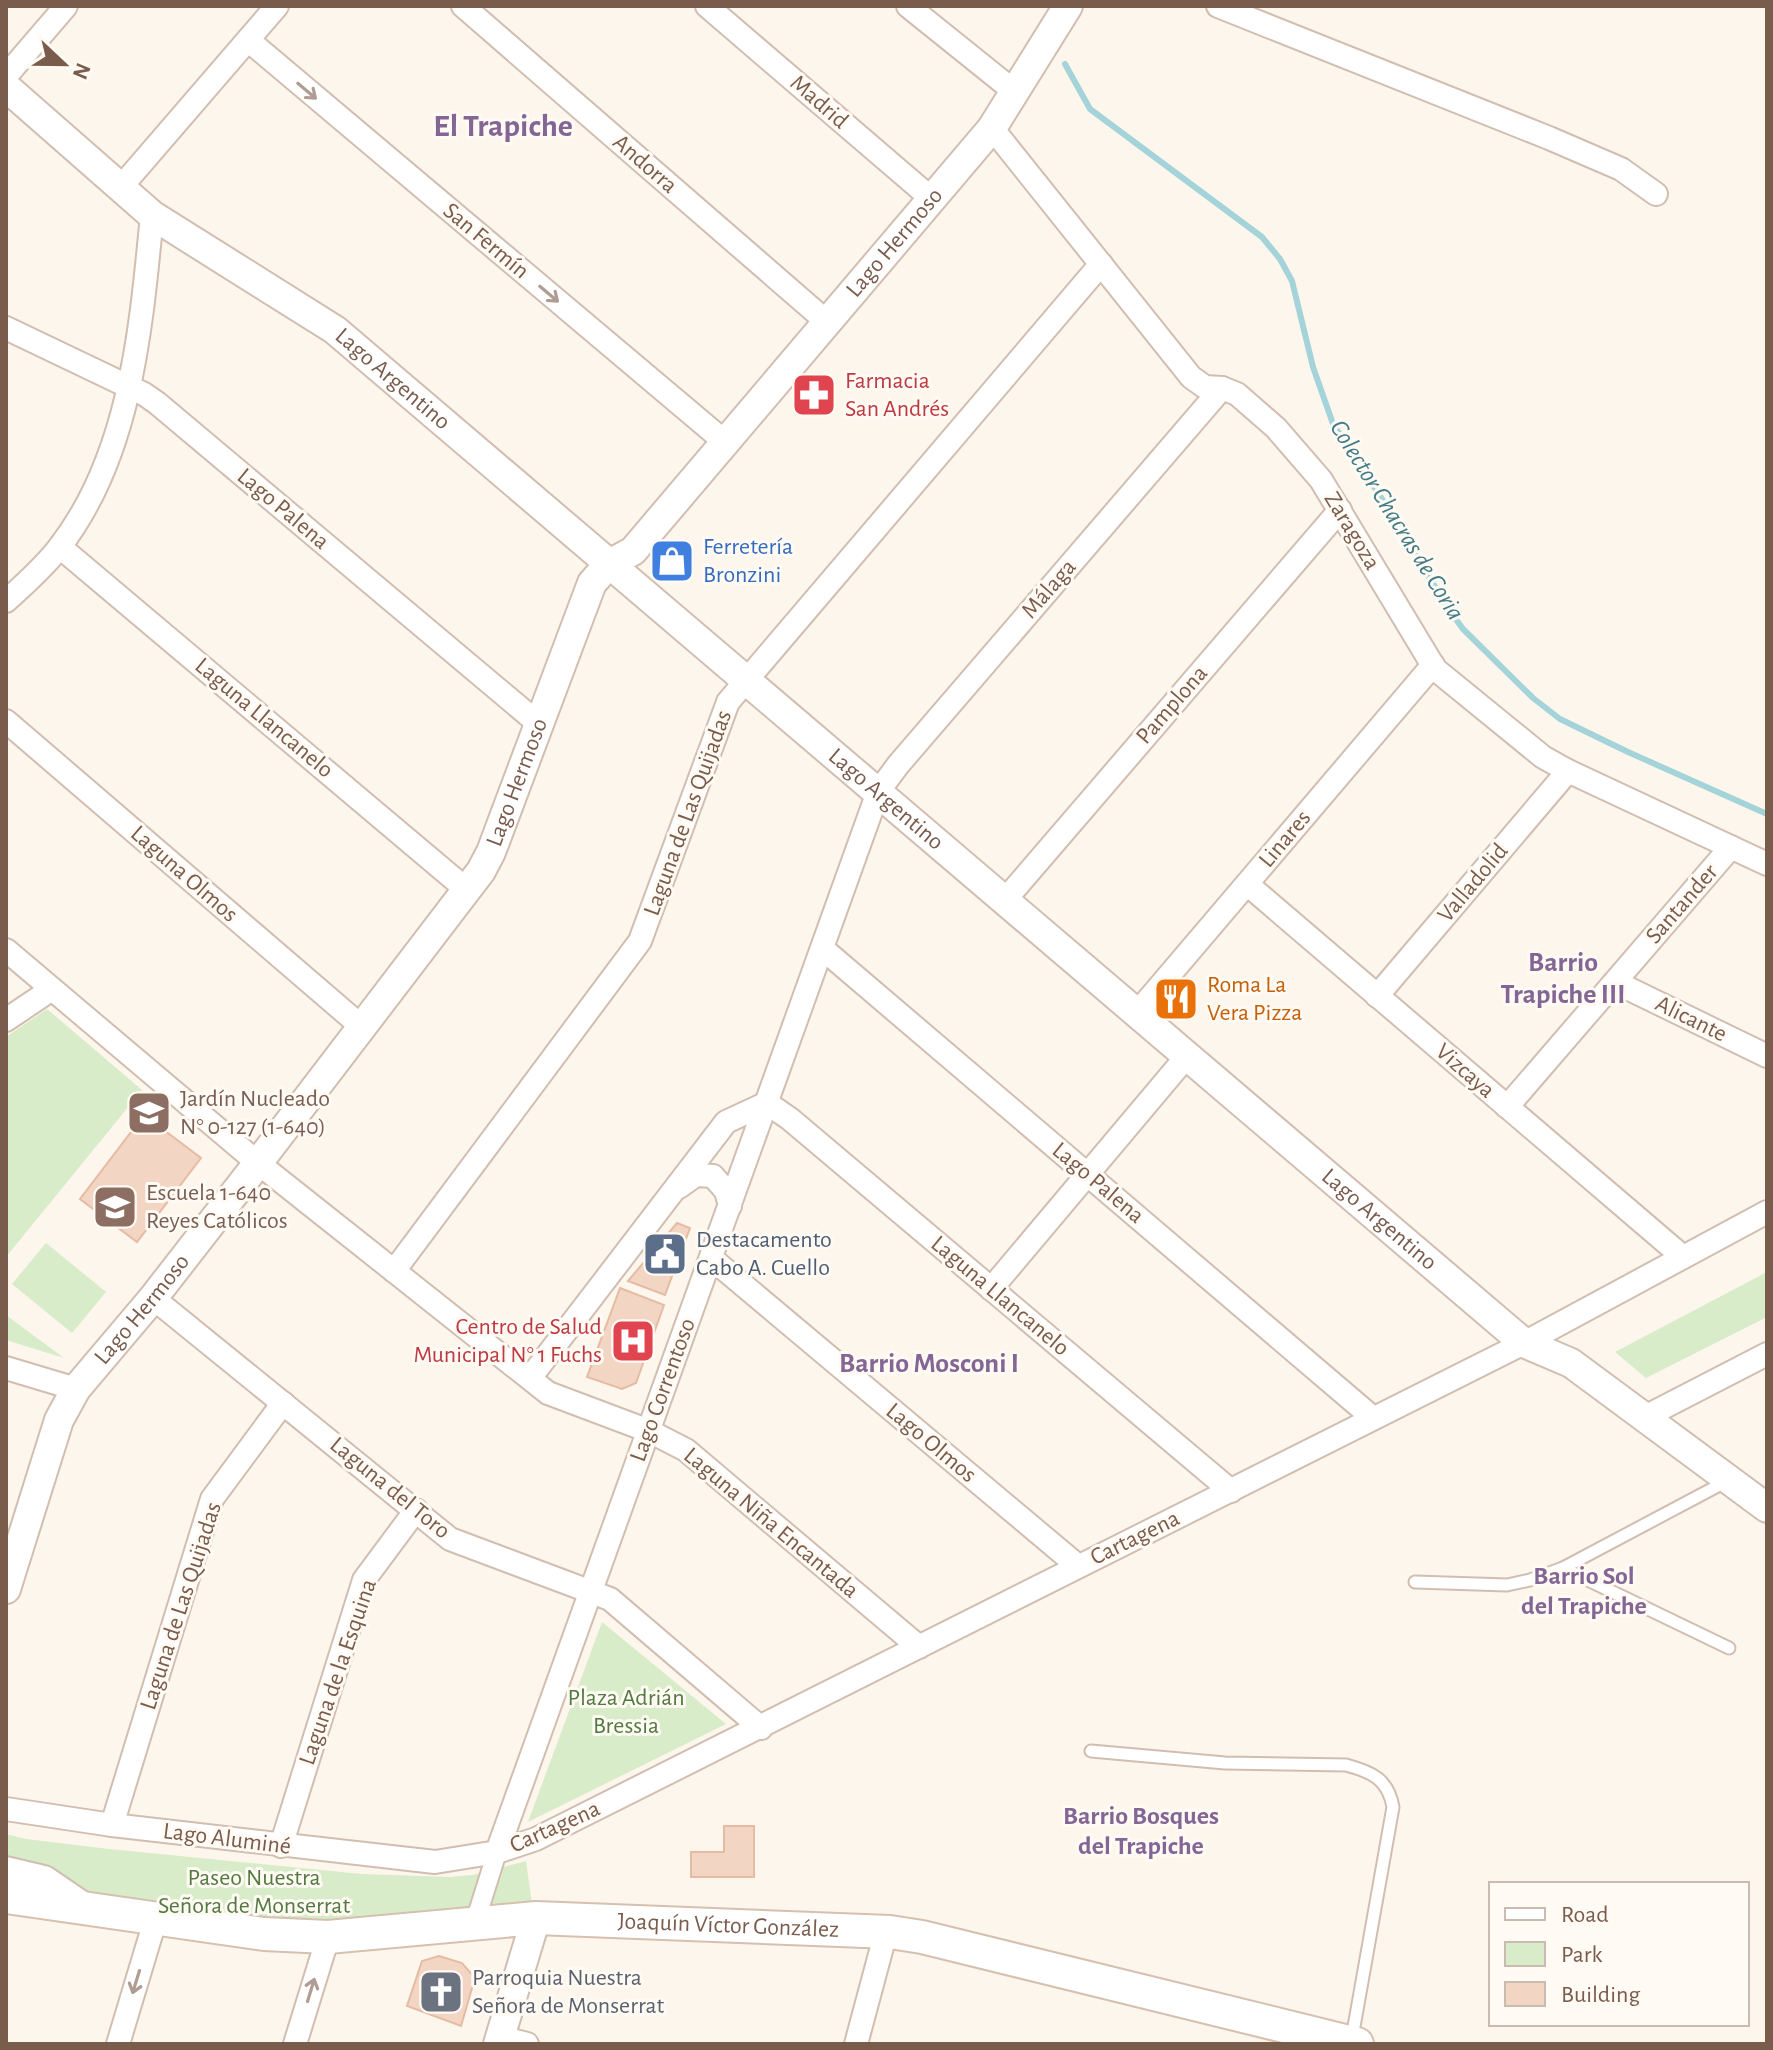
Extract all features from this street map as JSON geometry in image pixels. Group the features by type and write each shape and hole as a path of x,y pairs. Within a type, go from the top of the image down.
{"main road":[{"name":"Joaquín Víctor González","path":"6,1897 155,1921 264,1934 328,1937 536,1918 886,1932 922,1937 1318,2039 1354,2043"}],"street":[{"path":"6,76 66,6"},
{"path":"121,187 277,6"},
{"name":"Andorra","path":"463,6 827,322"},
{"name":"Madrid","path":"707,6 932,199"},
{"path":"908,6 1015,92"},
{"name":"Lago Hermoso","path":"6,1589 59,1420 76,1389 153,1298 258,1163 467,890 491,852 592,583 609,564 633,551 992,128 1068,6"},
{"path":"1218,6 1549,138 1621,169 1656,194"},
{"name":"San Fermín","path":"248,40 725,442"},
{"name":"Lago Argentino","path":"6,87 152,215 335,330 1524,1343 1571,1363 1767,1508"},
{"name":"Zaragoza","path":"992,128 1191,377 1205,387 1222,388 1244,399 1276,428 1321,480 1433,665 1532,748 1568,771 1767,864"},
{"path":"6,601 60,547 100,473 128,386 142,319 152,215"},
{"name":"Laguna de Las Quijadas","path":"394,1271 640,941 728,702 1101,264"},
{"name":"Lago Palena","path":"6,328 157,403 539,724"},
{"name":"Málaga","path":"878,792 1222,388"},
{"name":"Pamplona","path":"1005,900 1340,510"},
{"name":"Laguna Llancanelo","path":"60,547 467,890"},
{"name":"Linares","path":"1137,1013 1433,665"},
{"name":"Laguna Olmos","path":"6,721 362,1027"},
{"name":"Valladolid","path":"1377,996 1568,771"},
{"name":"Lago Correntoso","path":"497,1852 878,792"},
{"name":"Santander","path":"1507,1107 1731,847"},
{"name":"Vizcaya","path":"1247,884 1683,1257"},
{"name":"Lago Palena","path":"823,949 1373,1418"},
{"name":"Laguna Niña Encantada","path":"6,950 258,1163 548,1393 649,1431 686,1450 919,1647"},
{"name":"Alicante","path":"1615,982 1767,1056"},
{"path":"6,1020 52,989"},
{"path":"991,1289 1187,1056"},
{"path":"530,1378 726,1122 767,1103"},
{"name":"Laguna Llancanelo","path":"767,1103 790,1119 1231,1491"},
{"path":"671,1193 689,1178 705,1174 713,1176 726,1191 730,1206"},
{"name":"Cartagena","path":"497,1852 536,1839 761,1728 1524,1343 1767,1212"},
{"name":"Lago Olmos","path":"711,1258 1078,1566"},
{"name":"Laguna del Toro","path":"153,1298 450,1539 610,1599 761,1728"},
{"path":"1645,1417 1767,1354"},
{"path":"6,1368 76,1389"},
{"name":"Laguna de Las Quijadas","path":"112,1825 212,1499 283,1403"},
{"name":"Laguna de la Esquina","path":"281,1846 364,1580 416,1510"},
{"name":"Lago Aluminé","path":"6,1809 281,1846 435,1862 497,1852"},
{"path":"475,1922 497,1852"},
{"name":"Joaquín Víctor González","path":"6,1871 44,1880 88,1910"},
{"path":"508,2042 536,1918"},
{"path":"118,2044 155,1921"},
{"path":"856,2044 886,1932"},
{"path":"295,2044 328,1937"}],"lane":[{"path":"1415,1582 1507,1585 1530,1580 1563,1568 1731,1479"},
{"path":"1563,1568 1729,1648"},
{"path":"1091,1751 1225,1763 1346,1765 1379,1777 1390,1791 1393,1807 1354,2043"}],"green space":[{"path":"47,1009 142,1090 6,1257 6,1037"},
{"path":"46,1243 106,1292 72,1333 12,1284"},
{"path":"1767,1272 1767,1317 1646,1378 1615,1352"},
{"path":"6,1315 64,1358 6,1340"},
{"name":"Plaza Adrián Bressia","path":"602,1622 726,1724 528,1822"},
{"name":"Paseo Nuestra Señora de Monserrat","path":"6,1834 109,1849 362,1874 449,1877 473,1875 526,1861 532,1904 301,1923 106,1897 6,1861"}],"building":[{"path":"144,1115 201,1158 137,1242 80,1199"},
{"name":"Destacamento Cabo A. Cuello","path":"677,1223 690,1228 665,1295 628,1281"},
{"path":"620,1288 664,1305 636,1383 622,1389 587,1377"},
{"path":"724,1826 754,1826 754,1877 691,1877 691,1852 724,1852"},
{"name":"Parroquia Nuestra Señora de Monserrat","path":"439,1956 462,1963 475,1978 461,2026 407,2006 422,1961"}],"waterway":[{"name":"Colector Chacras de Coria","path":"1065,64 1090,109 1262,237 1280,259 1292,281 1313,367 1333,424 1463,629 1533,698 1560,719 1767,814"}],"place":[{"name":"Farmacia San Andrés","path":"814,395"},
{"name":"Ferretería Bronzini","path":"672,561"},
{"name":"Roma La Vera Pizza","path":"1176,999"},
{"name":"Jardín Nucleado N° 0-127 (1-640)","path":"149,1113"},
{"name":"Escuela 1-640 Reyes Católicos","path":"115,1207"},
{"name":"Destacamento Cabo A. Cuello","path":"665,1254"},
{"name":"Centro de Salud Municipal N° 1 Fuchs","path":"633,1341"},
{"name":"Parroquia Nuestra Señora de Monserrat","path":"441,1992"}],"district":[{"name":"El Trapiche","path":"503,126"},
{"name":"Barrio Trapiche III","path":"1563,979"},
{"name":"Barrio Mosconi I","path":"929,1364"},
{"name":"Barrio Sol del Trapiche","path":"1584,1591"},
{"name":"Barrio Bosques del Trapiche","path":"1141,1831"}]}
